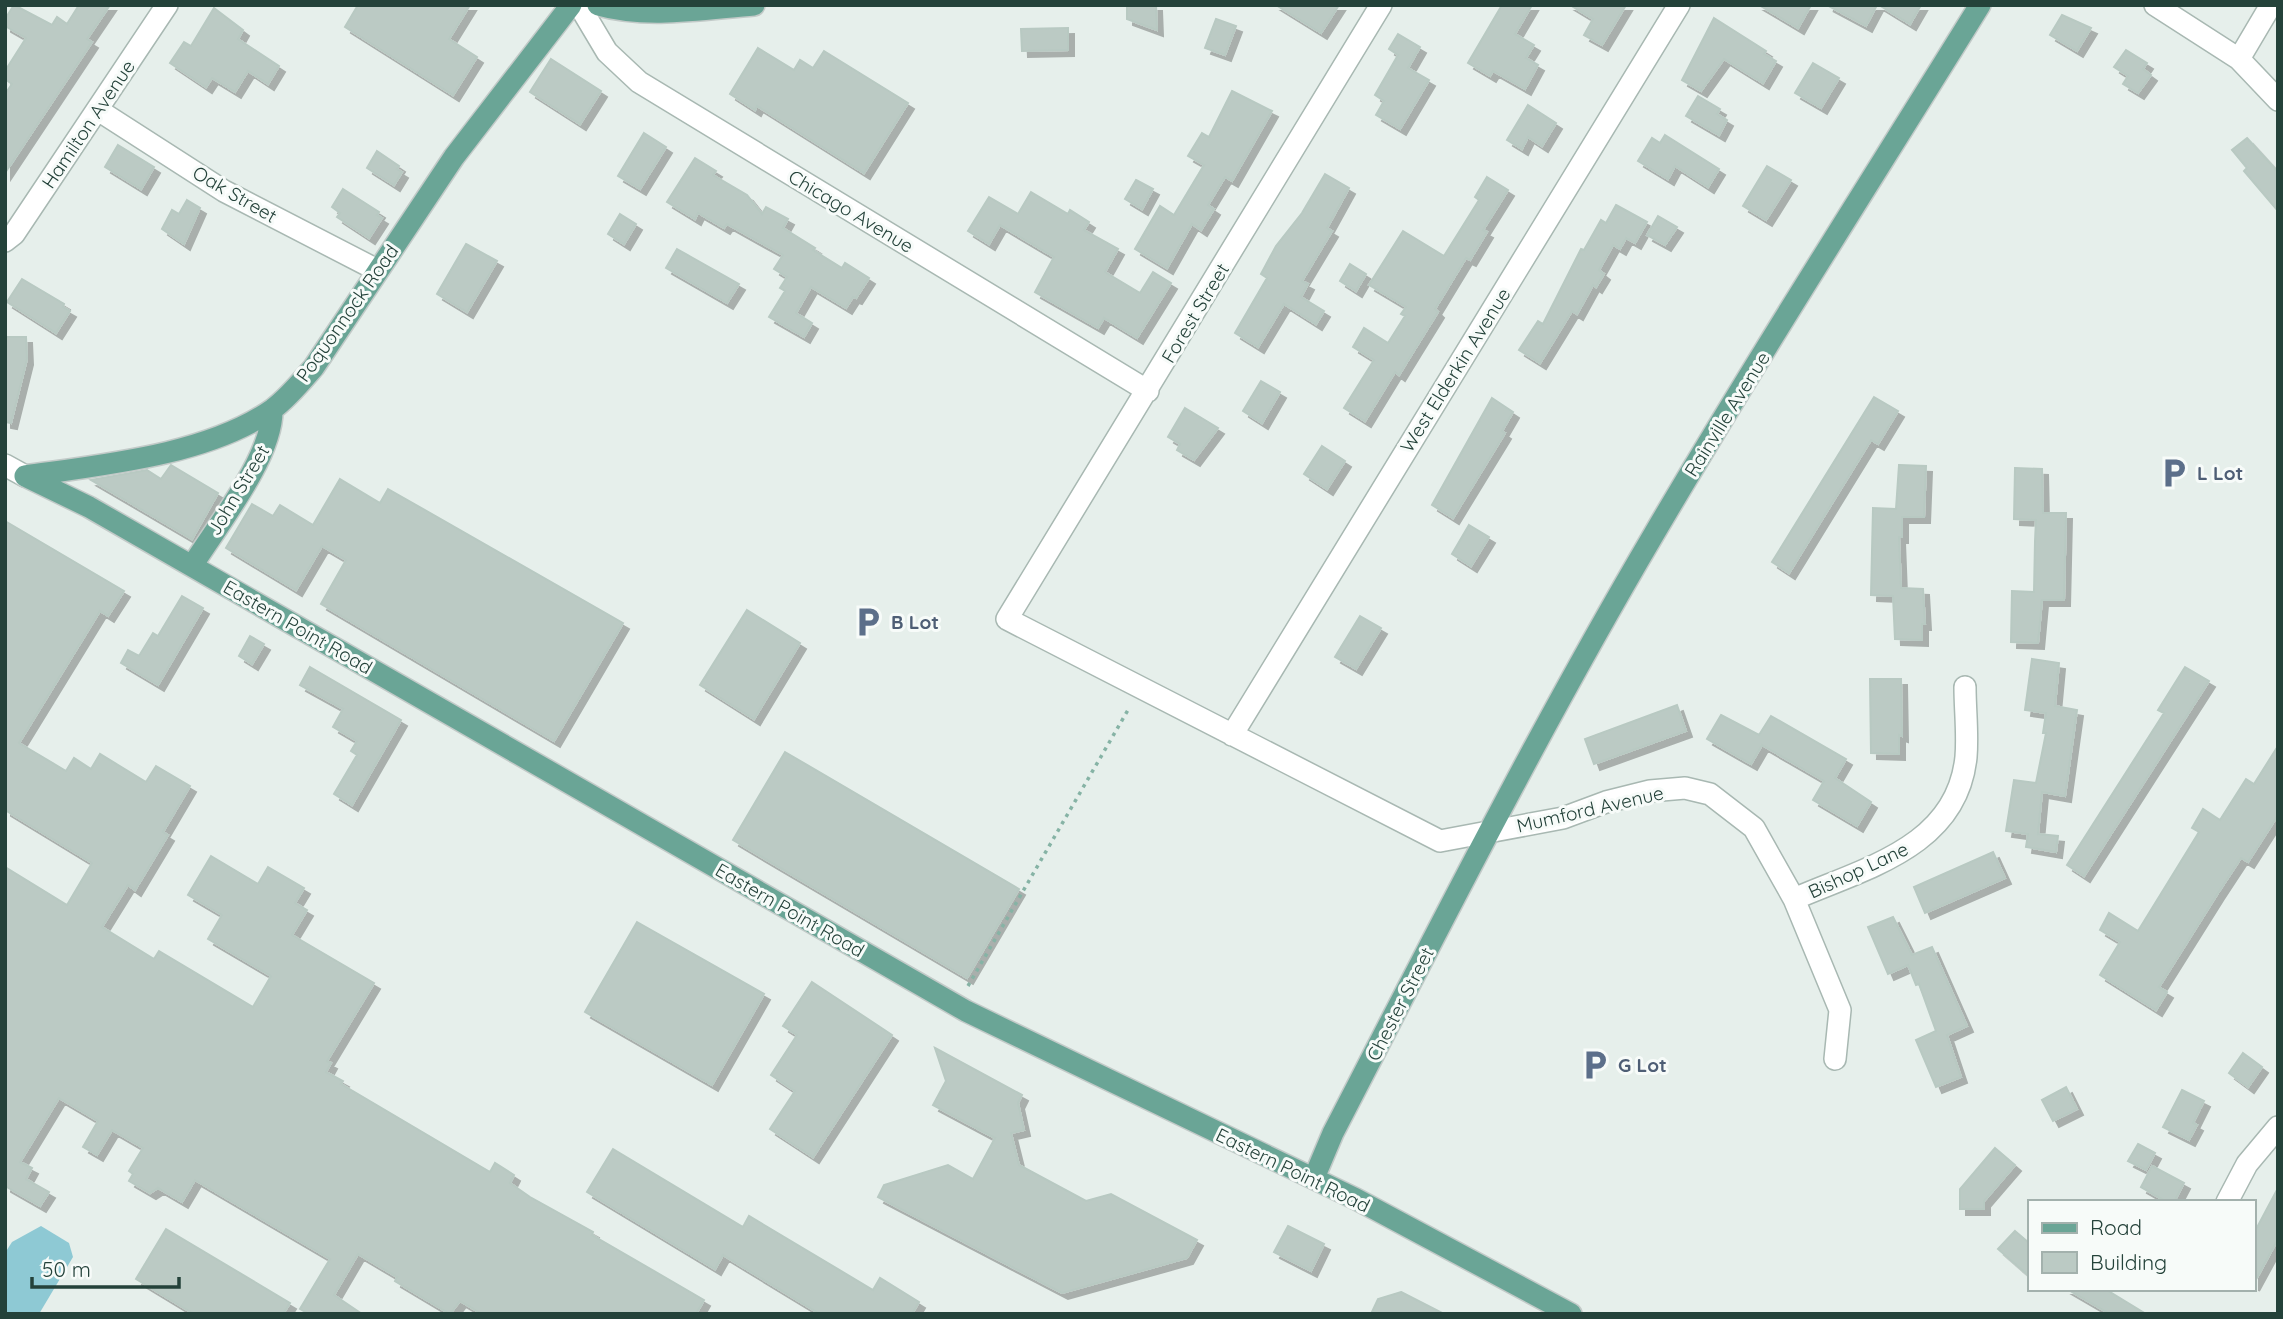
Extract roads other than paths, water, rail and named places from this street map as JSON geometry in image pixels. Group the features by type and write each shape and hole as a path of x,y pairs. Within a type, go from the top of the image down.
{"main road":[{"name":"Poquonnock Road","path":"15,477 136,457 205,441 272,410 314,367 454,157 571,5"},
{"path":"598,5 621,10 667,12 754,5"},
{"name":"Rainville Avenue","path":"1489,831 1654,533 1980,5"},
{"name":"John Street","path":"191,566 256,463 269,435 272,410"},
{"name":"Eastern Point Road","path":"15,477 89,508 966,1011 1314,1178 1570,1314"},
{"name":"Chester Street","path":"1314,1178 1333,1133 1489,831"}],"street":[{"name":"Hamilton Avenue","path":"5,242 14,234 167,5"},
{"name":"Chicago Avenue","path":"579,5 607,52 639,82 1148,391"},
{"name":"Forest Street","path":"1007,619 1381,5"},
{"name":"West Elderkin Avenue","path":"1231,735 1679,5"},
{"path":"2155,5 2239,59 2278,100"},
{"path":"2239,59 2272,5"},
{"name":"Oak Street","path":"98,110 224,191 377,270"},
{"path":"5,465 15,477"},
{"name":"Mumford Avenue","path":"1007,619 1440,841 1563,818 1606,802 1650,792 1685,788 1710,794 1754,828 1794,899 1840,1010 1835,1059"},
{"name":"Bishop Lane","path":"1794,899 1909,848 1949,812 1966,758 1965,687"},
{"path":"2228,1200 2247,1164 2278,1127"}],"water":[{"path":"41,1226 69,1243 73,1257 39,1314 5,1314 5,1253 12,1242"}],"place":[{"name":"L Lot","path":"2174,473"},
{"name":"B Lot","path":"868,622"},
{"name":"G Lot","path":"1595,1065"}]}
